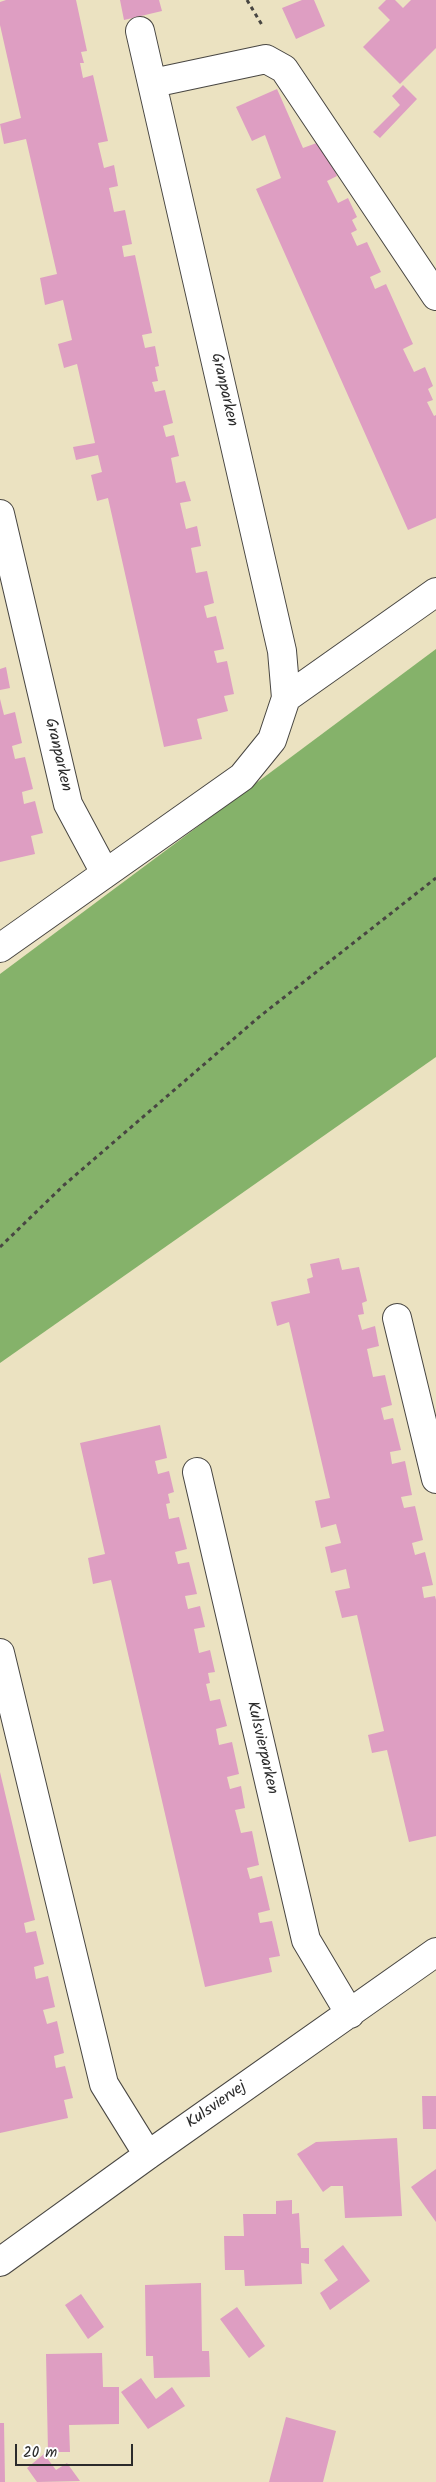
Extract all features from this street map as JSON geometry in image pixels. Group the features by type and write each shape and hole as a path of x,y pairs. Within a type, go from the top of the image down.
{"street":[{"name":"Granparken","path":"0,948 242,777 272,740 286,698 282,651 140,31"},
{"path":"153,83 266,59 284,69 436,296"},
{"name":"Granparken","path":"0,514 68,804 105,873"},
{"path":"286,698 436,592"},
{"path":"397,1318 436,1480"},
{"name":"Kulsvierparken","path":"197,1472 306,1940 350,2014"},
{"path":"0,1653 104,2084 148,2154"},
{"name":"Kulsviervej","path":"0,2262 148,2154 436,1952"}],"path":[{"path":"0,1247 64,1185 259,1016 436,878"}],"green space":[{"path":"436,649 436,1057 0,1363 0,974"}],"building":[{"path":"6,0 76,0 87,51 81,52 84,63 80,63 83,78 93,75 108,141 98,143 104,168 114,165 118,186 109,188 114,212 125,210 132,244 122,246 124,257 135,255 152,333 142,335 145,348 155,346 159,366 155,367 158,381 152,382 155,392 165,390 173,423 163,426 166,437 174,435 179,456 171,458 176,483 185,481 191,501 180,503 186,529 197,526 201,546 191,548 196,573 207,571 214,603 204,606 207,618 216,616 224,649 214,651 217,663 227,661 234,694 224,696 228,711 197,719 202,739 164,747 108,498 97,501 91,475 102,472 98,455 76,460 73,447 95,443 77,364 64,368 58,344 72,340 63,300 45,305 40,278 57,274 26,139 4,144 0,124 21,118 0,25 0,2"},
{"path":"120,0 159,0 162,11 124,20"},
{"path":"302,0 314,0 325,26 296,39 282,8"},
{"path":"386,0 395,0 403,8 411,0 436,0 436,48 400,84 363,47 390,20 378,8"},
{"path":"403,85 417,99 380,138 373,132 400,105 392,96"},
{"path":"277,89 303,148 322,141 337,176 327,181 338,203 348,198 357,217 352,220 357,230 351,233 357,246 367,242 381,272 370,277 375,289 386,284 413,344 403,349 414,372 425,367 433,386 428,389 433,400 427,402 434,416 436,415 436,518 408,530 256,189 281,178 265,135 252,141 236,107"},
{"path":"6,667 10,688 0,690 0,669"},
{"path":"0,699 4,715 15,712 22,743 12,746 15,759 25,757 33,789 22,792 24,804 35,801 43,833 31,836 35,854 0,862"},
{"path":"339,1258 342,1270 359,1267 367,1301 362,1303 364,1314 358,1315 362,1330 375,1326 379,1346 367,1349 373,1377 385,1375 392,1405 381,1408 384,1420 393,1418 401,1450 390,1452 392,1464 405,1461 412,1495 401,1497 404,1508 415,1506 423,1540 412,1543 415,1555 425,1552 433,1585 422,1587 424,1598 435,1596 436,1600 436,1836 409,1842 387,1750 372,1753 368,1735 384,1731 357,1615 342,1618 335,1591 350,1588 346,1569 331,1573 325,1547 341,1543 336,1524 321,1528 315,1501 330,1498 289,1322 277,1326 271,1302 310,1293 307,1279 313,1277 310,1264"},
{"path":"160,1425 167,1458 155,1461 158,1474 169,1471 174,1492 168,1494 170,1503 166,1504 169,1519 179,1517 187,1549 175,1552 178,1564 189,1562 197,1594 185,1596 188,1609 200,1606 205,1627 194,1629 199,1653 210,1650 215,1672 208,1673 210,1683 206,1684 210,1701 220,1699 227,1726 216,1729 219,1745 232,1742 239,1774 227,1777 230,1789 241,1786 245,1808 235,1810 241,1833 252,1831 259,1865 247,1868 250,1879 262,1876 270,1910 258,1913 260,1923 272,1921 280,1956 269,1958 272,1972 205,1987 111,1580 93,1584 88,1558 105,1554 80,1443"},
{"path":"0,1772 35,1920 24,1923 26,1933 36,1931 44,1964 34,1967 36,1979 48,1976 55,2007 43,2010 47,2024 57,2021 64,2053 54,2056 56,2068 65,2066 73,2098 64,2100 68,2118 0,2133"},
{"path":"422,2096 436,2096 436,2129 423,2129"},
{"path":"397,2138 402,2216 345,2218 343,2186 331,2186 323,2192 297,2154 316,2142"},
{"path":"436,2169 436,2222 411,2187"},
{"path":"292,2200 292,2214 299,2213 301,2248 309,2248 309,2264 301,2263 302,2284 245,2286 244,2270 225,2270 224,2236 244,2236 243,2214 276,2214 276,2201"},
{"path":"343,2245 370,2281 330,2310 320,2293 338,2280 324,2260"},
{"path":"201,2283 202,2351 209,2351 210,2377 154,2378 153,2356 146,2356 145,2285"},
{"path":"81,2294 104,2327 88,2339 65,2305"},
{"path":"237,2307 265,2346 249,2358 220,2319"},
{"path":"102,2353 103,2387 119,2387 119,2424 69,2425 70,2452 48,2452 46,2354"},
{"path":"141,2378 156,2399 172,2387 185,2406 148,2429 121,2392"},
{"path":"286,2417 336,2431 323,2482 269,2482"},
{"path":"0,2423 4,2423 5,2482 0,2482"},
{"path":"44,2454 56,2470 67,2463 80,2481 37,2482 27,2468"}]}
